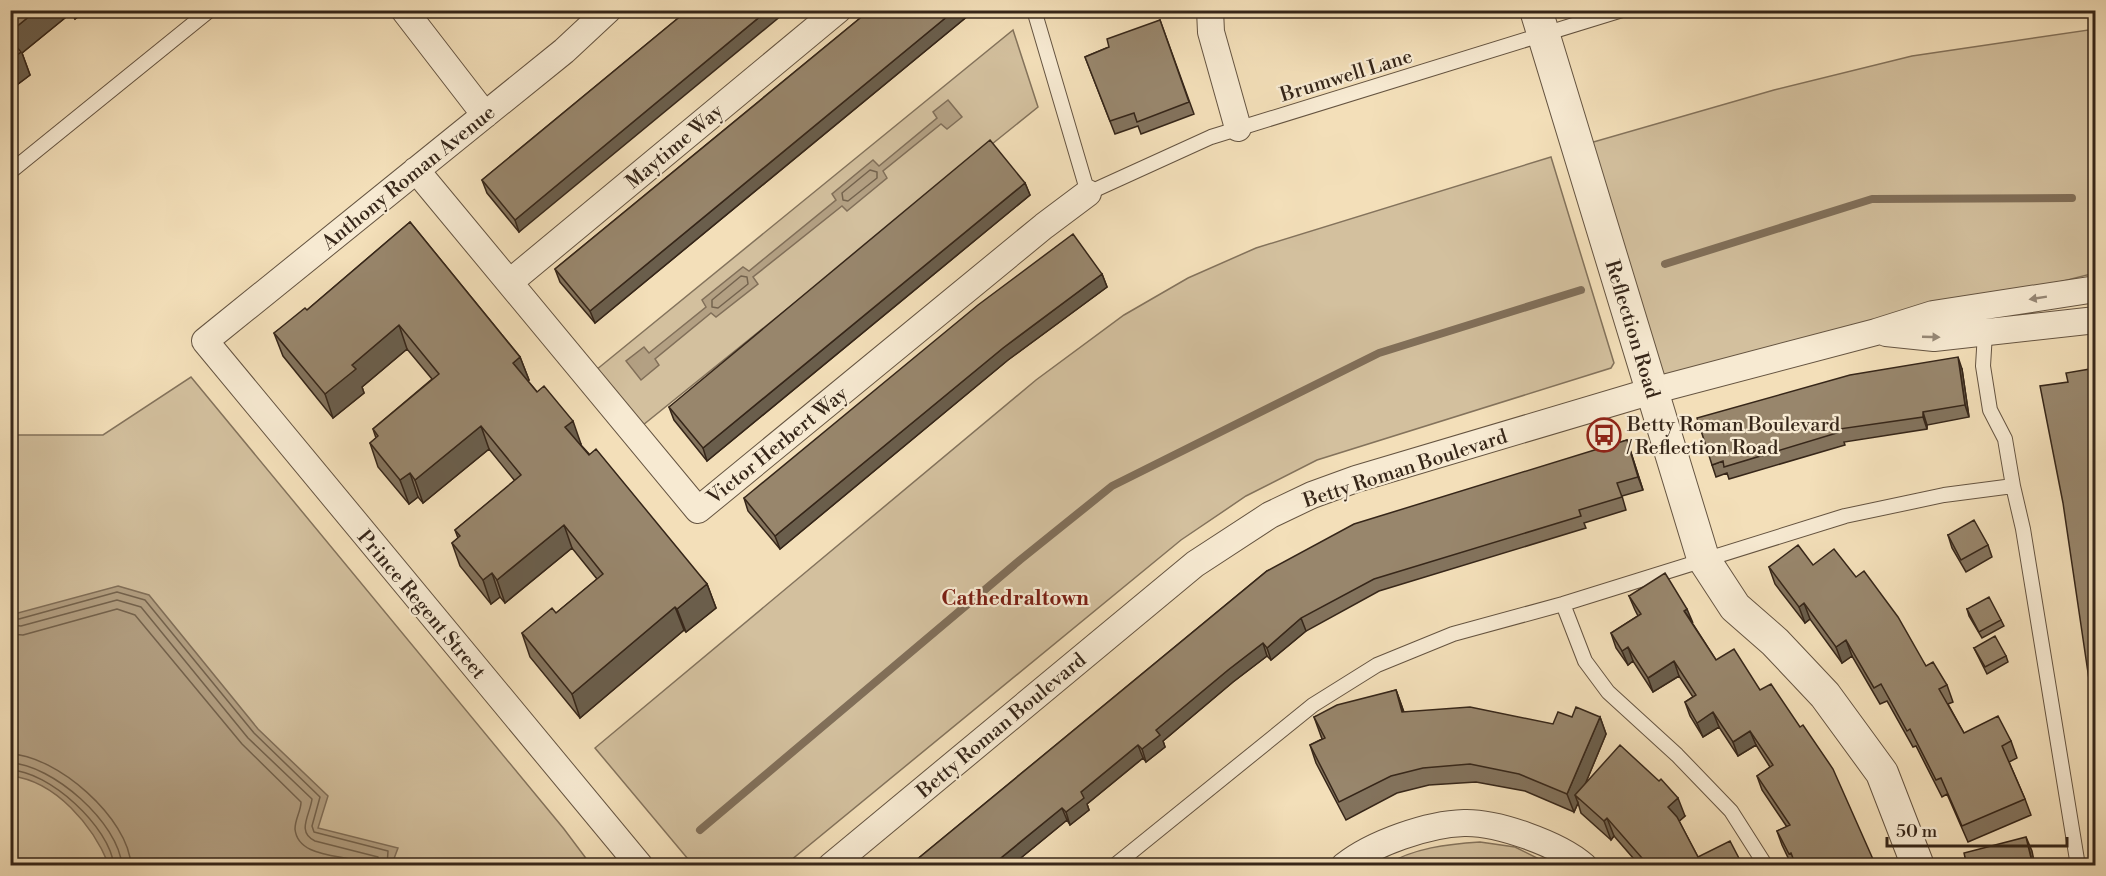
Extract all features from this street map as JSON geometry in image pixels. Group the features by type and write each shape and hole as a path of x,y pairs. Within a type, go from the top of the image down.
{"street":[{"path":"404,10 485,116"},
{"name":"Anthony Roman Avenue","path":"205,341 485,116 608,10"},
{"name":"Maytime Way","path":"510,282 838,10"},
{"path":"1210,10 1211,32 1238,128"},
{"name":"Reflection Road","path":"1539,23 1703,558 1735,607 1775,642 1825,695 1882,773 1918,866"},
{"name":"Victor Herbert Way","path":"416,170 698,510 1044,226 1088,193"},
{"name":"Betty Roman Boulevard","path":"831,866 1196,564 1270,515 1312,495 1356,479 1652,391 1876,332 1933,314 2096,289"},
{"name":"Betty Roman Boulevard","path":"1876,332 1934,339 2096,320"},
{"name":"Prince Regent Street","path":"205,341 640,866"},
{"path":"1344,866 1353,858 1398,836 1465,823 1531,835 1584,866"}],"lane":[{"path":"10,172 210,10"},
{"path":"1034,10 1088,193"},
{"name":"Brumwell Lane","path":"1088,193 1211,137 1539,23 1622,10"},
{"path":"1985,333 1983,366 1990,410 2005,439 2013,486 2024,529 2078,866"},
{"path":"1114,866 1313,705 1377,665 1454,634 1563,604 1703,558 1845,516 1944,495 2013,486"},
{"path":"1563,604 1585,661 1602,684 1731,811 1766,866"}],"shaded area":[{"path":"2095,29 2095,273 1933,314 1648,392 1576,147 1774,90 1912,56"},
{"path":"1013,30 1038,107 643,425 596,370"},
{"path":"1551,157 1614,363 1611,368 1317,460 1246,496 1181,540 785,865 693,865 595,748 1036,380 1124,315 1188,278 1256,248"},
{"path":"191,377 564,829 591,865 11,866 11,435 103,435"},
{"path":"1480,842 1515,847 1551,865 1386,865 1419,851"}],"water":[{"path":"948,100 962,117 947,129 941,124 883,171 887,178 847,211 842,206 753,277 758,284 716,317 711,313 655,359 659,365 641,380 626,361 644,347 649,353 706,307 702,300 743,267 749,271 836,200 832,194 873,160 879,166 937,118 933,112"},
{"path":"118,586 149,595 258,729 328,796 318,828 398,848 392,864 395,865 109,865 83,821 58,796 27,780 11,776 11,612 18,613"}],"building":[{"path":"10,10 37,10 10,32"},
{"path":"688,10 768,10 515,220 482,180"},
{"path":"870,10 955,10 590,311 555,269"},
{"path":"1160,20 1189,102 1137,122 1134,113 1110,121 1085,57 1109,47 1107,39"},
{"path":"10,39 21,52 10,60"},
{"path":"990,140 1025,183 703,448 669,407"},
{"path":"410,222 520,357 513,363 537,392 544,386 573,421 565,427 589,455 596,449 707,584 677,609 675,607 572,694 522,633 552,608 556,613 603,574 564,525 497,580 492,573 483,580 452,543 460,536 455,530 521,475 481,426 415,480 410,473 400,480 370,443 378,436 373,429 439,374 399,325 352,365 356,369 325,394 274,333 305,308 307,310"},
{"path":"1073,234 1102,274 1003,348 775,536 744,498 978,305"},
{"path":"1958,357 1965,405 1923,412 1923,417 1839,429 1840,432 1724,467 1723,461 1712,465 1697,418 1850,375"},
{"path":"2096,368 2096,727 2063,503 2040,386 2068,382 2066,373"},
{"path":"1627,440 1638,477 1617,483 1622,497 1579,510 1581,516 1374,579 1301,618 1267,648 1263,643 1156,730 1160,735 1142,749 1138,745 1081,792 1084,798 1066,812 1062,808 991,866 909,866 1267,571 1354,524"},
{"path":"1974,520 1988,545 1961,560 1948,535"},
{"path":"1798,545 1813,565 1834,549 1856,577 1864,571 1898,617 1926,666 1933,662 1947,685 1939,689 1964,733 1998,716 2011,741 2002,746 2025,799 1962,826 1941,778 1936,780 1910,729 1907,731 1881,684 1874,688 1846,640 1836,647 1804,603 1799,607 1769,567"},
{"path":"1665,573 1687,609 1684,611 1716,660 1734,649 1760,690 1771,684 1800,727 1803,725 1833,769 1876,866 1796,866 1791,853 1789,854 1777,831 1790,825 1757,776 1773,765 1750,731 1733,742 1713,712 1697,723 1685,702 1696,695 1674,661 1648,678 1628,647 1622,651 1611,633 1641,614 1629,596"},
{"path":"1989,597 2001,620 1979,632 1967,609"},
{"path":"1995,636 2006,656 1985,667 1974,648"},
{"path":"1396,690 1402,712 1470,707 1553,724 1558,712 1572,717 1576,707 1600,717 1567,794 1519,774 1470,764 1423,768 1391,776 1339,802 1310,745 1325,738 1314,717 1337,705"},
{"path":"1620,745 1659,781 1661,779 1678,798 1668,807 1677,817 1698,857 1730,841 1743,866 1649,866 1607,818 1604,821 1575,795"},
{"path":"2026,837 2033,866 1967,866 1964,853"}],"waterway":[{"path":"1665,264 1872,199 2072,198"},
{"path":"700,830 1020,560 1112,486 1379,353 1581,290"}],"place":[{"name":"Betty Roman Boulevard / Reflection Road","path":"1604,435"}],"district":[{"name":"Cathedraltown","path":"1015,598"}]}
